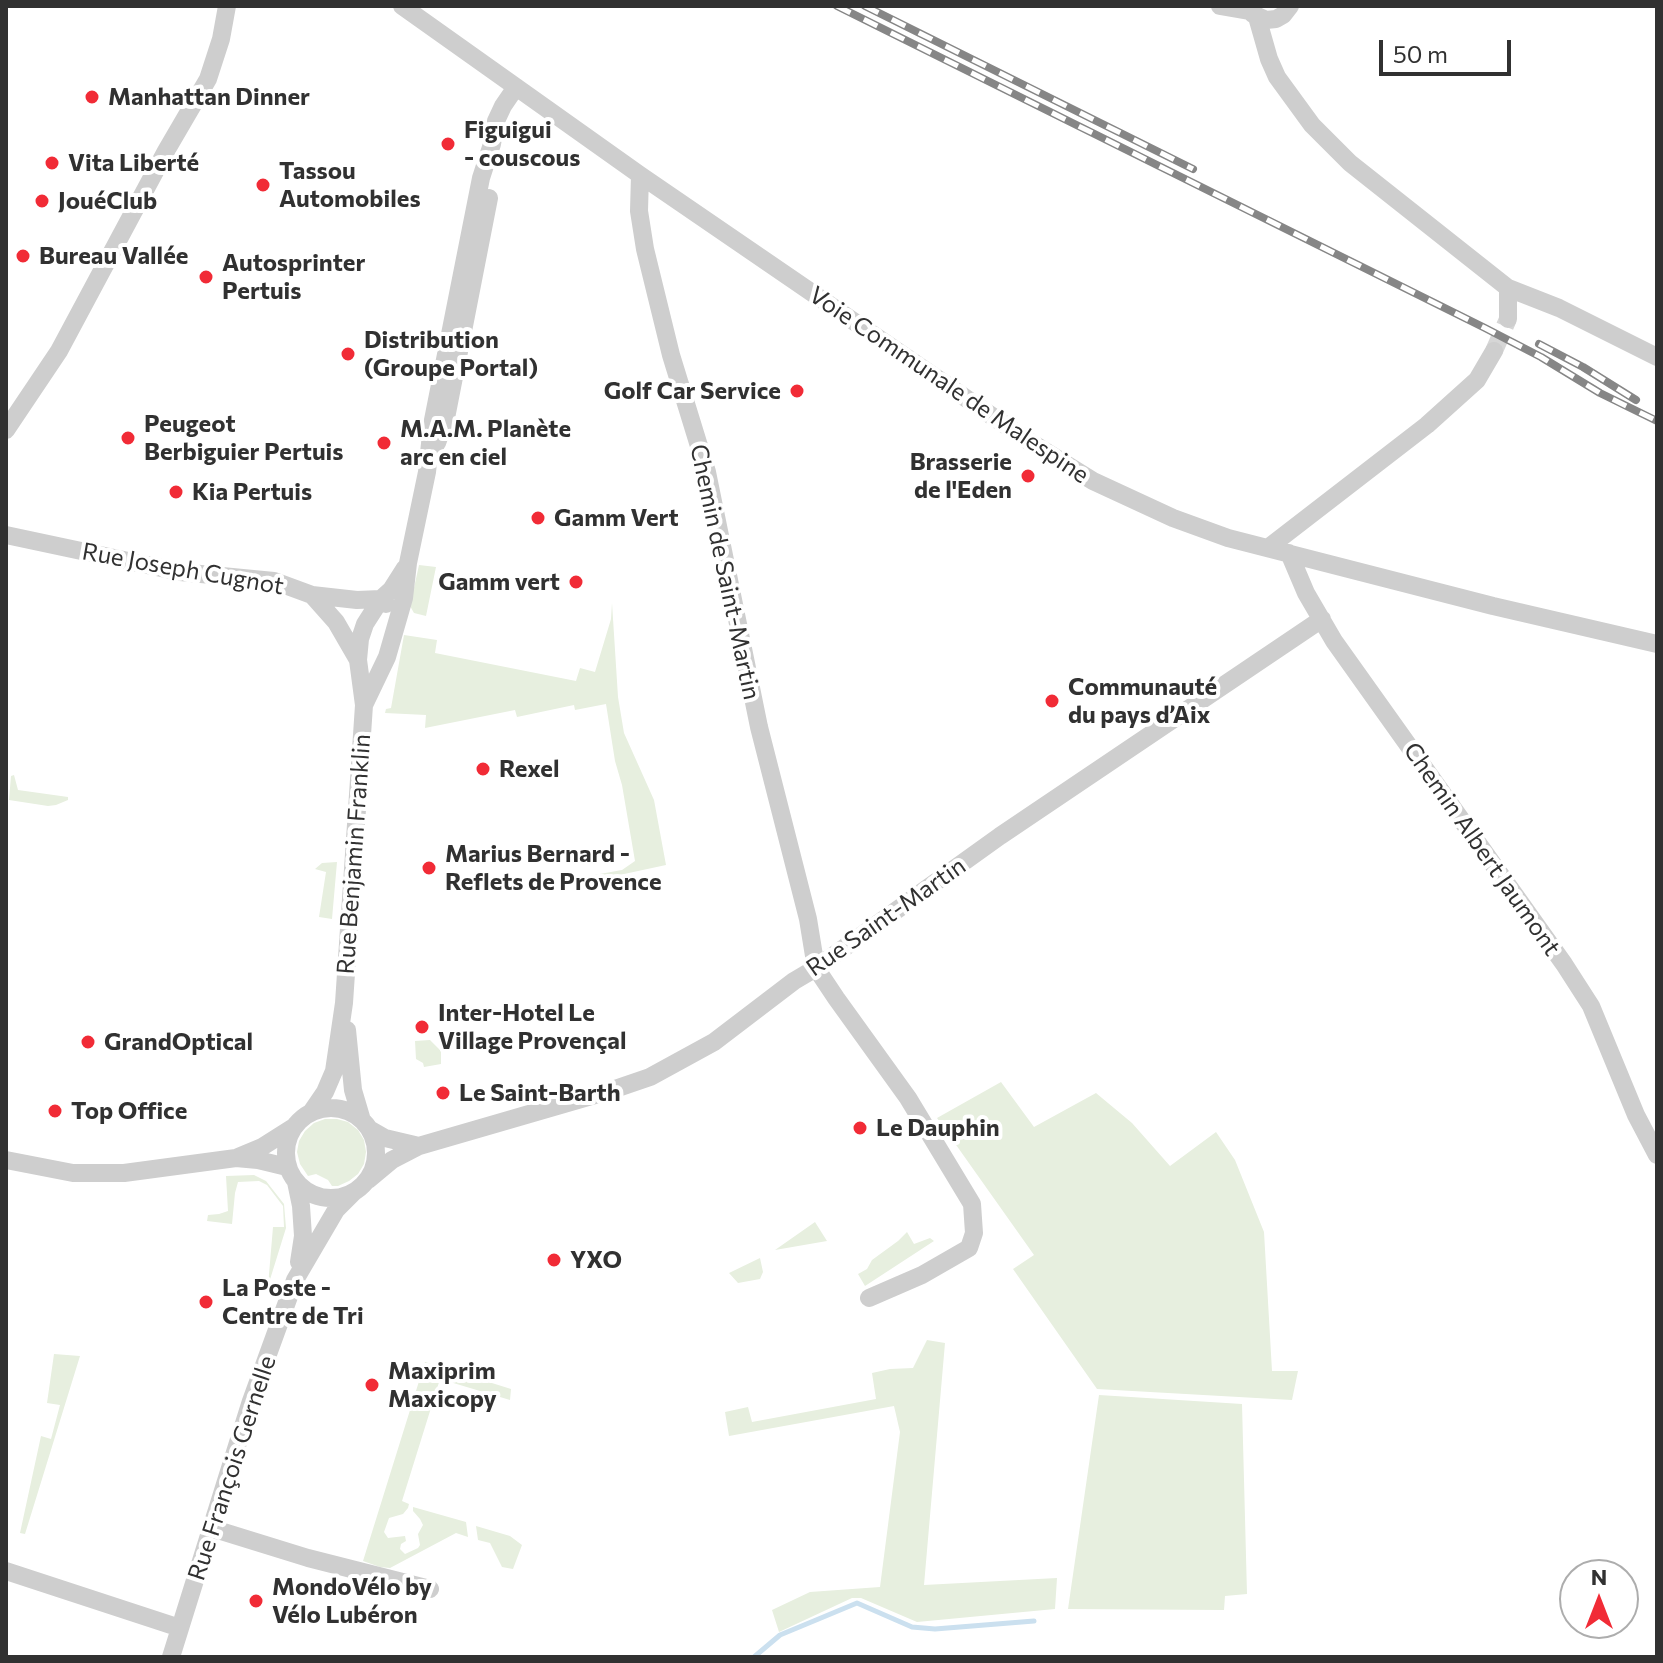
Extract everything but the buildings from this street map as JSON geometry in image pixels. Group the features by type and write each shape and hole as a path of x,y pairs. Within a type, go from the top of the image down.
{"street":[{"path":"6,430 59,351 204,86 216,58 227,6"},
{"name":"Voie Communale de Malespine","path":"402,6 640,175 1027,440 1093,481 1173,518 1228,538 1508,610 1657,644"},
{"path":"1220,6 1251,11 1266,20 1288,10"},
{"path":"1269,59 1288,10"},
{"path":"1251,11 1277,77 1312,125 1350,163 1508,288 1559,308 1657,357"},
{"path":"364,705 387,657 404,598 427,472 432,425 481,178 496,121 516,87"},
{"name":"Chemin de Saint-Martin","path":"640,175 639,211 645,249 671,355 707,472 759,727 808,919 816,968"},
{"path":"1508,288 1508,319"},
{"path":"1269,547 1427,425 1477,380 1494,351"},
{"name":"Rue Joseph Cugnot","path":"6,535 180,572 274,581 312,595 381,599"},
{"name":"Chemin Albert Jaumont","path":"1289,553 1306,593 1334,641 1591,1006 1636,1115 1657,1155"},
{"path":"364,705 358,660 360,639 365,624 381,599 399,580 408,563"},
{"name":"Rue Joseph Cugnot","path":"312,595 336,622 358,660"},
{"path":"381,599 391,610 397,625"},
{"name":"Rue Saint-Martin","path":"295,1280 336,1210 392,1160 419,1146 650,1077 714,1042 794,981 1000,836 1322,619"},
{"name":"Rue Joseph Cugnot","path":"336,622 360,639"},
{"path":"360,639 390,644"},
{"name":"Rue Benjamin Franklin","path":"312,1111 334,1071 344,1003 364,705"},
{"path":"816,968 908,1098 972,1204 974,1233 969,1248 922,1275 869,1298"},
{"name":"Rue Benjamin Franklin","path":"344,1003 353,1090 366,1124"},
{"path":"236,1158 262,1147 312,1111 329,1107 346,1109 385,1138 419,1146"},
{"path":"6,1160 73,1173 111,1173 236,1158 258,1160 292,1175 309,1193 324,1198 340,1198 362,1186 376,1164 377,1146 366,1124"},
{"path":"292,1128 285,1147 301,1206 303,1236 295,1280"},
{"name":"Rue François Gernelle","path":"171,1657 251,1401 295,1280"},
{"path":"211,1528 308,1558 430,1589"},
{"path":"6,1571 180,1628"}],"green space":[{"path":"419,565 436,567 426,616 414,613 410,606"},
{"path":"612,603 618,697 624,733 654,800 666,865 573,885 572,879 622,870 635,861 606,704 575,710 574,705 517,717 515,710 425,728 426,715 385,713 386,709 391,708 404,635 437,640 435,653 576,681 580,668 595,672 611,619"},
{"path":"14,775 18,790 68,797 68,800 48,806 9,800 11,776"},
{"path":"337,862 332,919 319,917 326,872 315,869 322,863"},
{"path":"430,1040 441,1051 441,1064 424,1067 416,1059 415,1041"},
{"path":"1001,1082 1034,1127 1096,1093 1132,1123 1170,1166 1216,1132 1235,1160 1264,1232 1272,1371 1298,1371 1292,1400 1097,1389 1013,1269 1034,1255 937,1118"},
{"path":"325,1119 348,1122 364,1140 364,1164 358,1174 338,1186 332,1186 316,1174 308,1176 297,1152 305,1131"},
{"path":"254,1175 266,1181 284,1204 286,1228 268,1286 273,1227 284,1227 283,1206 267,1185 259,1181 238,1182 232,1224 207,1221 208,1215 228,1211 226,1176"},
{"path":"815,1222 827,1241 775,1250"},
{"path":"907,1232 914,1244 930,1238 934,1241 865,1286 858,1274"},
{"path":"760,1258 763,1272 760,1279 738,1283 729,1273"},
{"path":"927,1340 945,1343 924,1585 1057,1578 1055,1609 917,1622 861,1598 852,1598 779,1632 772,1610 810,1592 880,1587 900,1432 894,1406 729,1436 725,1412 748,1407 752,1422 876,1399 872,1373 913,1368"},
{"path":"54,1354 80,1356 25,1534 20,1533 41,1436 51,1439 60,1405 47,1403"},
{"path":"425,1362 511,1389 510,1400 440,1379 402,1501 409,1504 408,1508 403,1514 389,1518 384,1532 388,1538 405,1536 406,1541 400,1549 405,1554 418,1548 418,1534 423,1525 413,1507 466,1522 468,1537 456,1533 390,1568 380,1567 363,1561"},
{"path":"1099,1395 1242,1404 1247,1594 1225,1596 1224,1610 1068,1609"},
{"path":"476,1526 510,1536 522,1545 513,1569 502,1567 490,1543 478,1540"}],"waterway":[{"path":"754,1657 780,1635 857,1603 912,1627 935,1629 1034,1621"}],"tunnel":[{"path":"1494,351 1508,319"}],"railway":[{"path":"837,6 1485,328 1600,393 1657,421"},
{"path":"865,6 1193,169"},
{"path":"1539,344 1636,400"}],"place":[{"name":"Manhattan Dinner","path":"92,97"},
{"name":"Figuigui - couscous","path":"448,144"},
{"name":"Vita Liberté","path":"52,163"},
{"name":"Tassou Automobiles","path":"263,185"},
{"name":"JouéClub","path":"42,201"},
{"name":"Bureau Vallée","path":"23,256"},
{"name":"Autosprinter Pertuis","path":"206,277"},
{"name":"Distribution (Groupe Portal)","path":"348,354"},
{"name":"Golf Car Service","path":"797,391"},
{"name":"Peugeot Berbiguier Pertuis","path":"128,438"},
{"name":"M.A.M. Planète arc en ciel","path":"384,443"},
{"name":"Brasserie de l'Eden","path":"1028,476"},
{"name":"Kia Pertuis","path":"176,492"},
{"name":"Gamm Vert","path":"538,518"},
{"name":"Gamm vert","path":"576,582"},
{"name":"Communauté du pays d’Aix","path":"1052,701"},
{"name":"Rexel","path":"483,769"},
{"name":"Marius Bernard - Reflets de Provence","path":"429,868"},
{"name":"Inter-Hotel Le Village Provençal","path":"422,1027"},
{"name":"GrandOptical","path":"88,1042"},
{"name":"Le Saint-Barth","path":"443,1093"},
{"name":"Top Office","path":"55,1111"},
{"name":"Le Dauphin","path":"860,1128"},
{"name":"YXO","path":"554,1260"},
{"name":"La Poste - Centre de Tri","path":"206,1302"},
{"name":"Maxiprim Maxicopy","path":"372,1385"},
{"name":"MondoVélo by Vélo Lubéron","path":"256,1601"}]}
